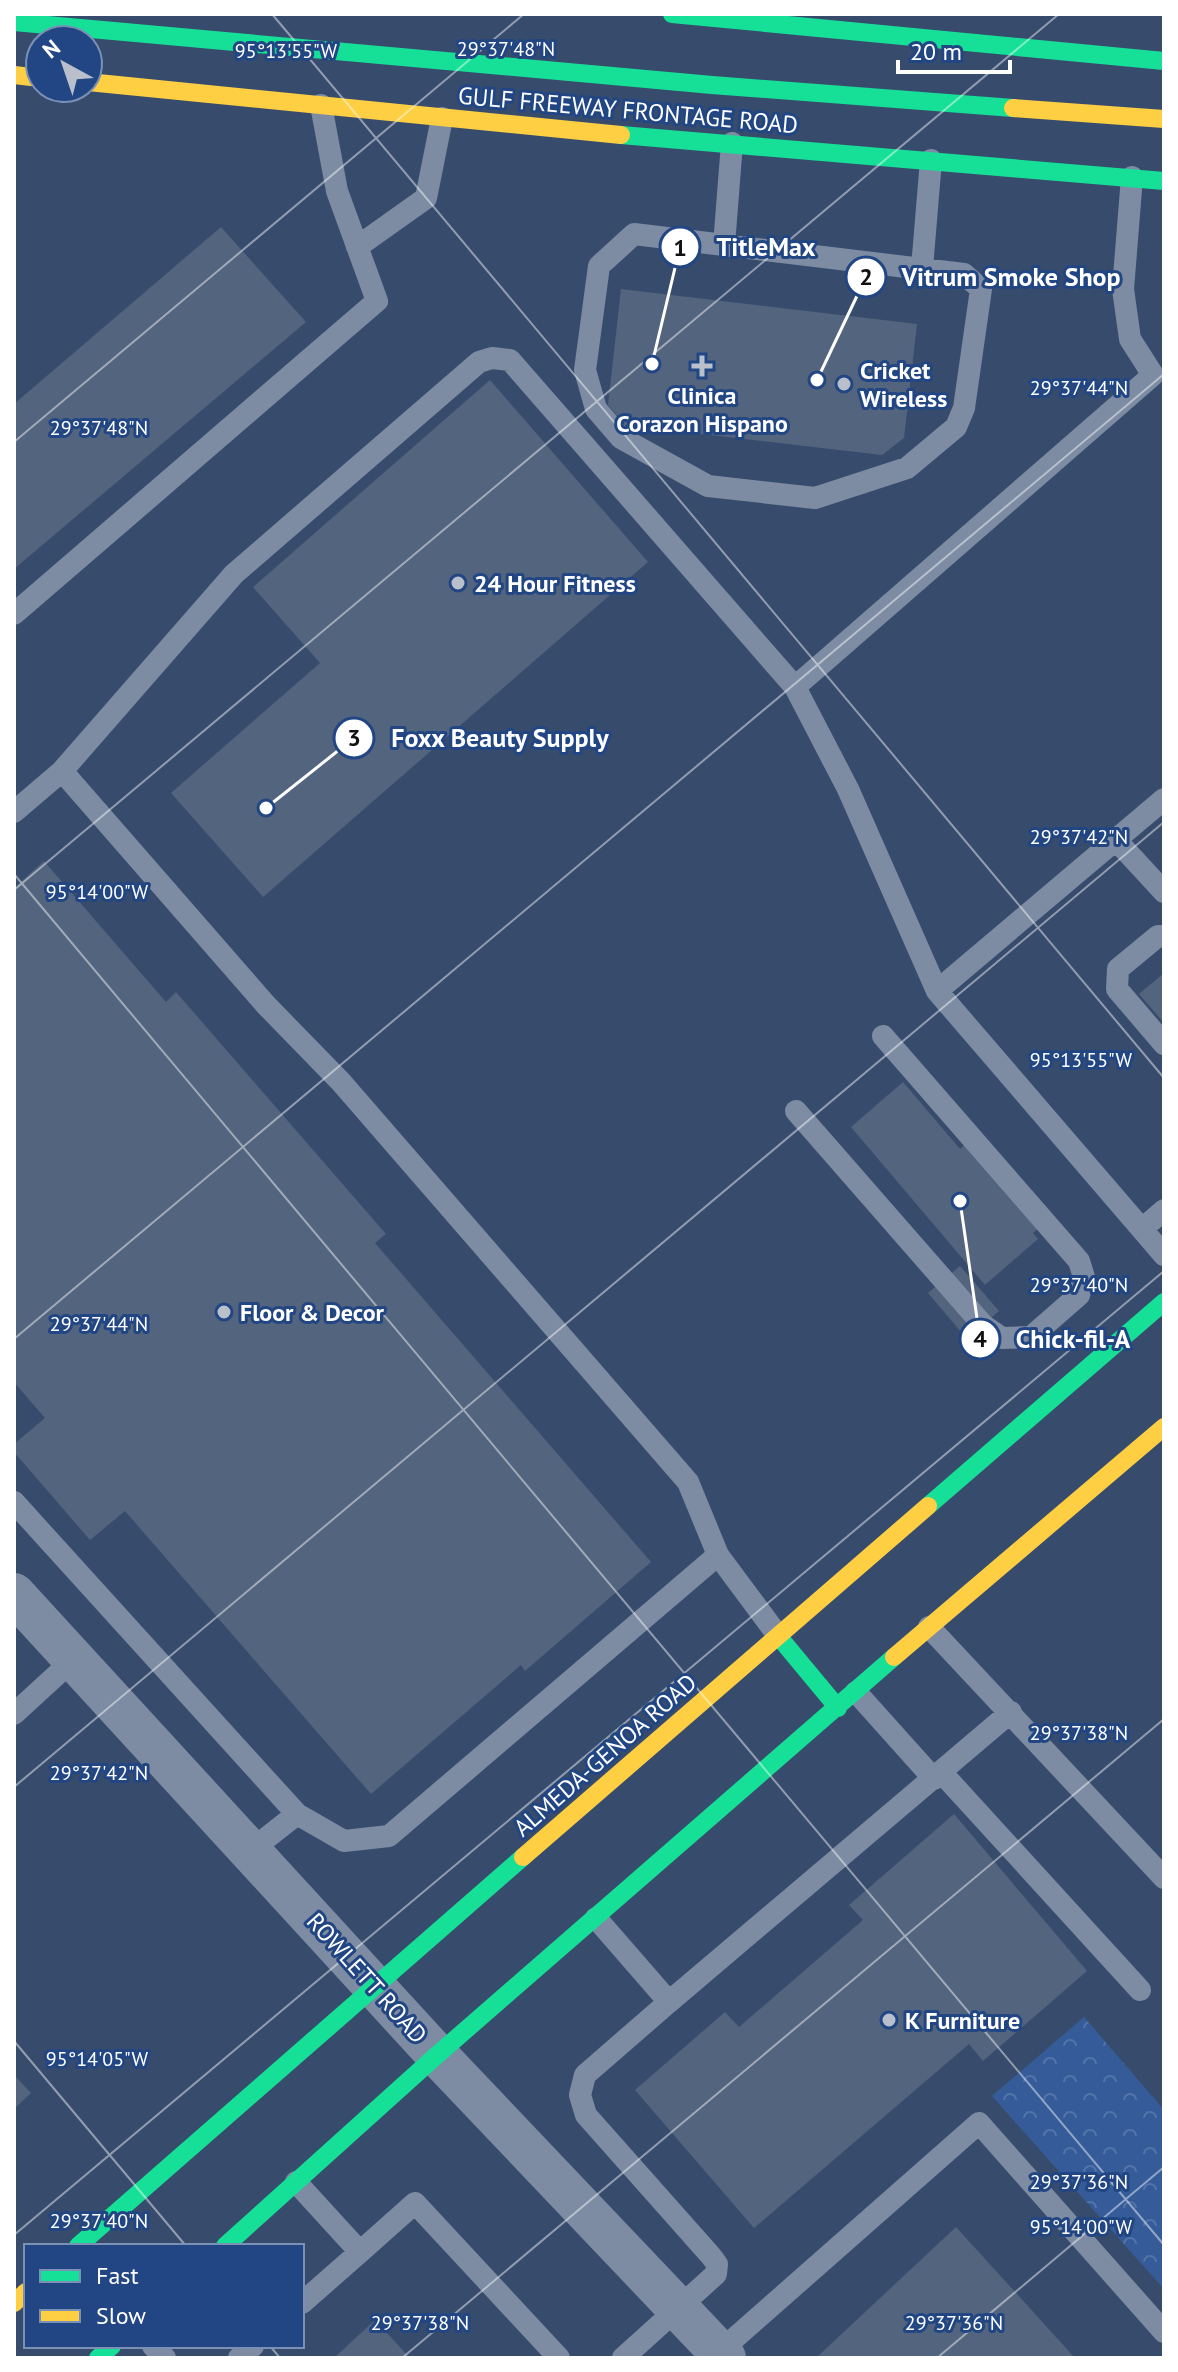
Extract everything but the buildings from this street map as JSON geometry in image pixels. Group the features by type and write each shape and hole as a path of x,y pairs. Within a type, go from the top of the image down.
{"main road":[{"path":"672,14 1164,61"},
{"path":"14,22 712,85 1164,119"},
{"name":"GULF FREEWAY FRONTAGE ROAD","path":"104,84 689,142 732,143 1164,181"},
{"path":"1132,177 1164,190"},
{"name":"ALMEDA-GENOA ROAD","path":"80,2244 374,1985 1164,1302"},
{"path":"227,2244 437,2055 1164,1427"},
{"path":"779,1637 838,1708"}],"street":[{"name":"ROWLETT ROAD","path":"14,1594 437,2055 722,2355"}],"lane":[{"path":"14,614 377,301 337,191 321,105"},
{"path":"357,247 426,198 442,118"},
{"path":"724,245 732,143"},
{"path":"922,268 931,160"},
{"path":"795,687 1158,374 1130,339 1123,289 1132,177"},
{"path":"634,234 724,245 964,274 981,289 964,408 956,427 907,468 815,498 708,486 621,438 596,409 585,370 599,266 634,234"},
{"path":"14,812 62,771 234,574 479,362 492,358 510,360 795,687 848,789 937,991 1164,1255"},
{"path":"62,771 266,1005 341,1082 688,1482 718,1555 779,1637"},
{"path":"937,991 1164,799"},
{"path":"1116,840 1164,892"},
{"path":"1164,936 1158,936 1118,969 1117,989 1164,1044"},
{"path":"796,1111 983,1325 1002,1338 1031,1337 1079,1295 1084,1277 1079,1261 883,1036"},
{"path":"1142,1229 1164,1210"},
{"path":"14,1502 297,1814 344,1841 389,1836 718,1555"},
{"path":"929,1627 1164,1878"},
{"path":"14,1714 74,1659"},
{"path":"856,1692 1140,1990"},
{"path":"623,2358 716,2274 717,2264 586,2115 580,2095 585,2075 1011,1712"},
{"path":"250,1851 297,1814"},
{"path":"596,1918 669,2002"},
{"path":"722,2355 979,2123 1164,2332"},
{"path":"296,2182 360,2252"},
{"path":"304,2301 415,2203 559,2358"}],"green space":[{"path":"1084,2017 1164,2110 1164,2289 992,2096"}],"traffic: fast":[{"path":"672,14 1164,61"},
{"path":"14,22 712,85 1013,108"},
{"path":"621,135 1164,181"},
{"path":"928,1506 1164,1302"},
{"path":"779,1637 838,1708"},
{"path":"227,2244 437,2055 894,1657"},
{"path":"80,2244 523,1857"},
{"path":"98,2358 110,2348"}],"traffic: slow":[{"path":"14,75 24,76"},
{"path":"104,84 621,135"},
{"path":"1013,108 1164,119"},
{"path":"894,1657 1164,1427"},
{"path":"523,1857 928,1506"},
{"path":"14,2303 24,2294"}],"place":[{"name":"TitleMax","path":"652,364"},
{"name":"Clinica Corazon Hispano","path":"702,366"},
{"name":"Vitrum Smoke Shop","path":"817,380"},
{"name":"Cricket Wireless","path":"844,384"},
{"name":"24 Hour Fitness","path":"458,583"},
{"name":"Foxx Beauty Supply","path":"266,808"},
{"name":"Chick-fil-A","path":"960,1201"},
{"name":"Floor & Decor","path":"224,1312"},
{"name":"K Furniture","path":"889,2020"}]}
